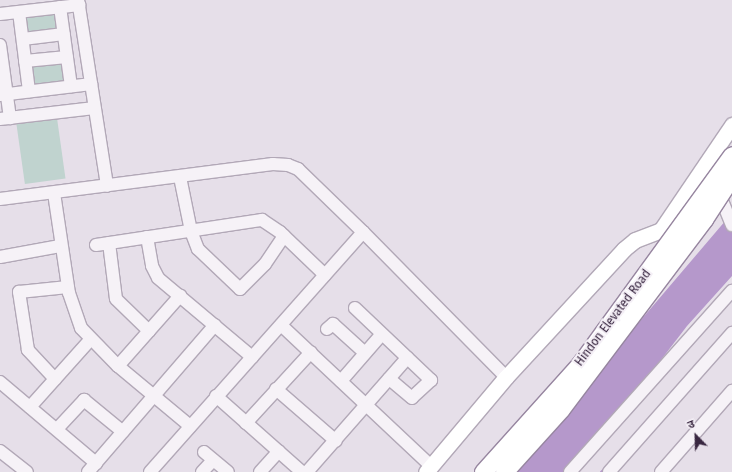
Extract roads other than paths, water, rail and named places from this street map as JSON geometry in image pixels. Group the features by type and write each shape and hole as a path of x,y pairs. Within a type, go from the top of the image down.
{"highway":[{"name":"Hindon Elevated Road","path":"483,472 580,364 732,155"},
{"name":"Hindon Elevated Road","path":"504,472 561,409 704,219 732,176"}],"main road":[{"path":"429,469 506,377 624,249 635,240 660,230 732,126"},
{"path":"660,230 674,235 697,237 727,201"}],"street":[{"path":"0,14 60,7 79,2 107,186"},
{"path":"60,7 71,86"},
{"path":"19,12 29,91"},
{"path":"23,39 64,34"},
{"path":"0,45 5,118 94,108"},
{"path":"26,62 67,57"},
{"path":"3,94 91,84"},
{"path":"0,199 273,164 288,165 298,169 363,232 506,377"},
{"path":"180,177 190,231 198,249 240,289 265,264 284,236"},
{"path":"54,193 60,246 68,287 77,321 90,340 118,366 190,426"},
{"path":"727,201 732,225"},
{"path":"96,245 262,220 284,236 325,275"},
{"path":"150,472 363,232"},
{"path":"147,237 156,274 252,357"},
{"path":"109,243 116,299 149,331"},
{"path":"0,257 60,246"},
{"path":"55,379 28,350 19,292 68,287"},
{"path":"570,472 732,291"},
{"path":"118,366 180,296"},
{"path":"355,308 381,335 429,377 430,382 412,398 389,379"},
{"path":"281,324 367,406 429,469"},
{"path":"327,329 333,324 365,353"},
{"path":"0,382 57,429 92,468 216,325"},
{"path":"609,472 732,334"},
{"path":"341,381 381,335"},
{"path":"30,407 90,340"},
{"path":"246,423 311,352"},
{"path":"307,472 367,406 407,358"},
{"path":"276,389 336,441"},
{"path":"661,472 732,391"},
{"path":"216,396 302,472"},
{"path":"57,429 84,400 123,432"},
{"path":"0,451 22,470"},
{"path":"260,472 279,451"},
{"path":"202,472 209,456 228,472"}],"waterway":[{"path":"601,472 605,468"}]}
